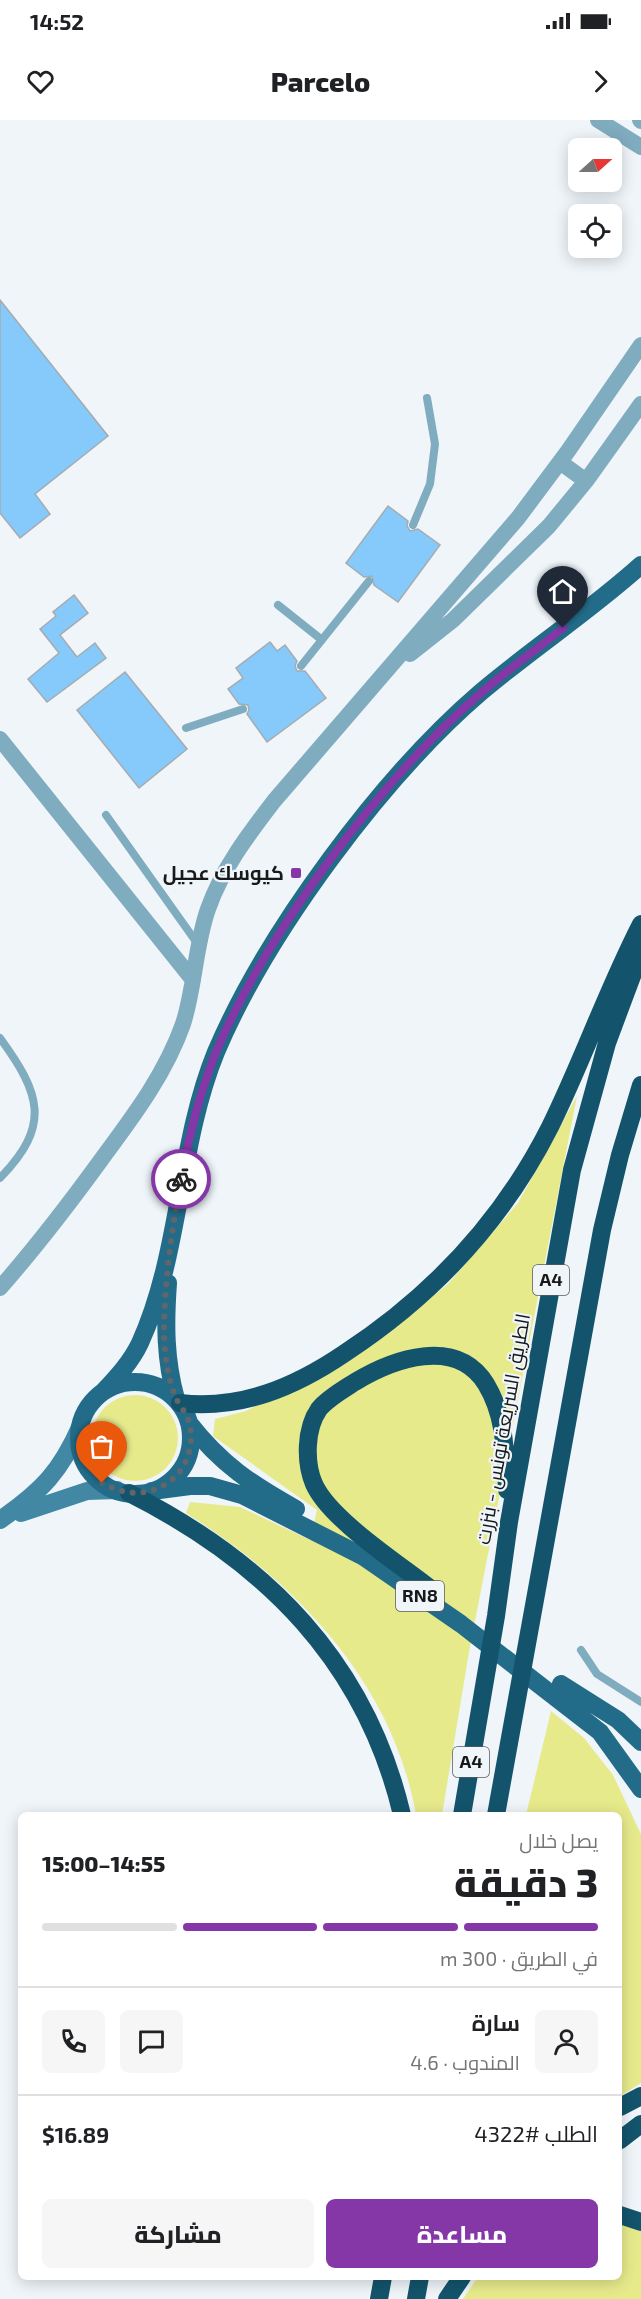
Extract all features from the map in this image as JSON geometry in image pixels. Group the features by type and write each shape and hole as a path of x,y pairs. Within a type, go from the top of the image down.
{"highway":[{"path":"178,1401 205,1406 249,1400 288,1385 333,1361 380,1330 424,1294 465,1252 527,1169 550,1127 641,924"},
{"name":"الطريق السريعة تونس - بنزرت","path":"463,1812 496,1616 508,1522 572,1170 606,1043 641,952"},
{"name":"A4","path":"497,1812 602,1230 620,1155 641,1085"},
{"path":"432,1590 343,1520 325,1501 314,1484 308,1447 311,1428 319,1409 342,1390 399,1359 425,1355 446,1356 467,1366 484,1382 498,1407 504,1434 508,1522"},
{"path":"123,1492 178,1518 223,1549 266,1584 307,1625 337,1663 360,1701 386,1761 401,1812"},
{"path":"622,2106 641,2096"},
{"path":"622,2138 641,2124"},
{"path":"622,2217 641,2222"},
{"path":"416,2299 419,2280"},
{"path":"447,2299 460,2280"}],"main road":[{"name":"RN8","path":"81,1425 89,1406 124,1370 139,1345 151,1316 171,1236 185,1154 216,1054 250,986 320,874 424,747 480,693 641,565"},
{"name":"RN8","path":"171,1236 164,1329 167,1368 178,1401 189,1423 211,1451 244,1480 368,1547 432,1590 561,1684 609,1726 641,1766"},
{"path":"103,1392 117,1384 148,1383 163,1389 178,1401"},
{"name":"RN8","path":"152,1491 167,1484 180,1472 188,1457 191,1440 189,1423"},
{"path":"81,1425 79,1441 83,1457 91,1471 102,1483 123,1492"},
{"path":"0,1520 32,1498 52,1478 67,1457 81,1425"},
{"name":"RN8","path":"123,1492 210,1486 242,1495 364,1557 461,1624 600,1732 641,1789"},
{"path":"0,1520 87,1491 123,1492"},
{"path":"561,1684 618,1720 641,1742"}],"street":[{"path":"598,120 641,147"},
{"path":"0,1288 85,1181 161,1072 183,1024 208,911 222,876 242,844 274,801 518,518 641,345"},
{"path":"394,664 428,642 453,620 549,526 586,481 641,404"},
{"path":"560,462 586,481"},
{"path":"0,739 193,980"}],"lane":[{"path":"413,525 430,484 435,444 427,398"},
{"path":"301,666 369,581"},
{"path":"278,605 322,640"},
{"path":"186,728 243,710"},
{"path":"106,815 200,946"},
{"path":"0,1038 22,1068 32,1092 37,1113 31,1136 18,1160 0,1178"},
{"path":"581,1650 597,1674 641,1702"}],"green space":[{"path":"577,1096 469,1652 442,1812 415,1812 404,1767 386,1722 362,1680 334,1640 301,1604 265,1571 227,1540 186,1513 190,1502 240,1507 310,1540 317,1510 213,1436 215,1419 246,1411 368,1347 448,1284 518,1203"},
{"path":"135,1395 152,1398 171,1414 175,1421 178,1438 175,1455 159,1474 152,1478 135,1481 118,1478 99,1462 95,1455 92,1438 95,1421 111,1402 118,1398"},
{"path":"551,1711 584,1738 613,1775 641,1834 641,2083 622,2095 622,1812 527,1812"},
{"path":"622,2225 641,2230 641,2299 463,2299 476,2280 622,2280"}],"building":[{"path":"0,300 108,436 35,494 50,514 20,538 0,513"},
{"path":"388,506 408,521 407,526 410,531 418,529 440,545 398,602 374,585 372,576 364,577 346,563"},
{"path":"74,595 88,613 60,635 77,657 95,643 106,658 47,702 28,679 59,653 40,629 56,616 53,612"},
{"path":"270,642 277,651 285,645 297,661 295,666 297,671 305,671 326,698 267,742 247,714 248,705 239,704 228,689 243,678 236,668"},
{"path":"125,672 187,749 139,788 77,710"}],"way so far":[{"path":"102,1483 129,1494 152,1491 167,1484 180,1472 188,1457 191,1440 189,1423 176,1399 167,1368 164,1329 171,1236 181,1179"}],"place":[{"name":"كيوسك عجيل","path":"296,873"}],"route":[{"path":"181,1179 185,1154 216,1054 273,946 320,874 424,747 480,693 563,628"}]}
